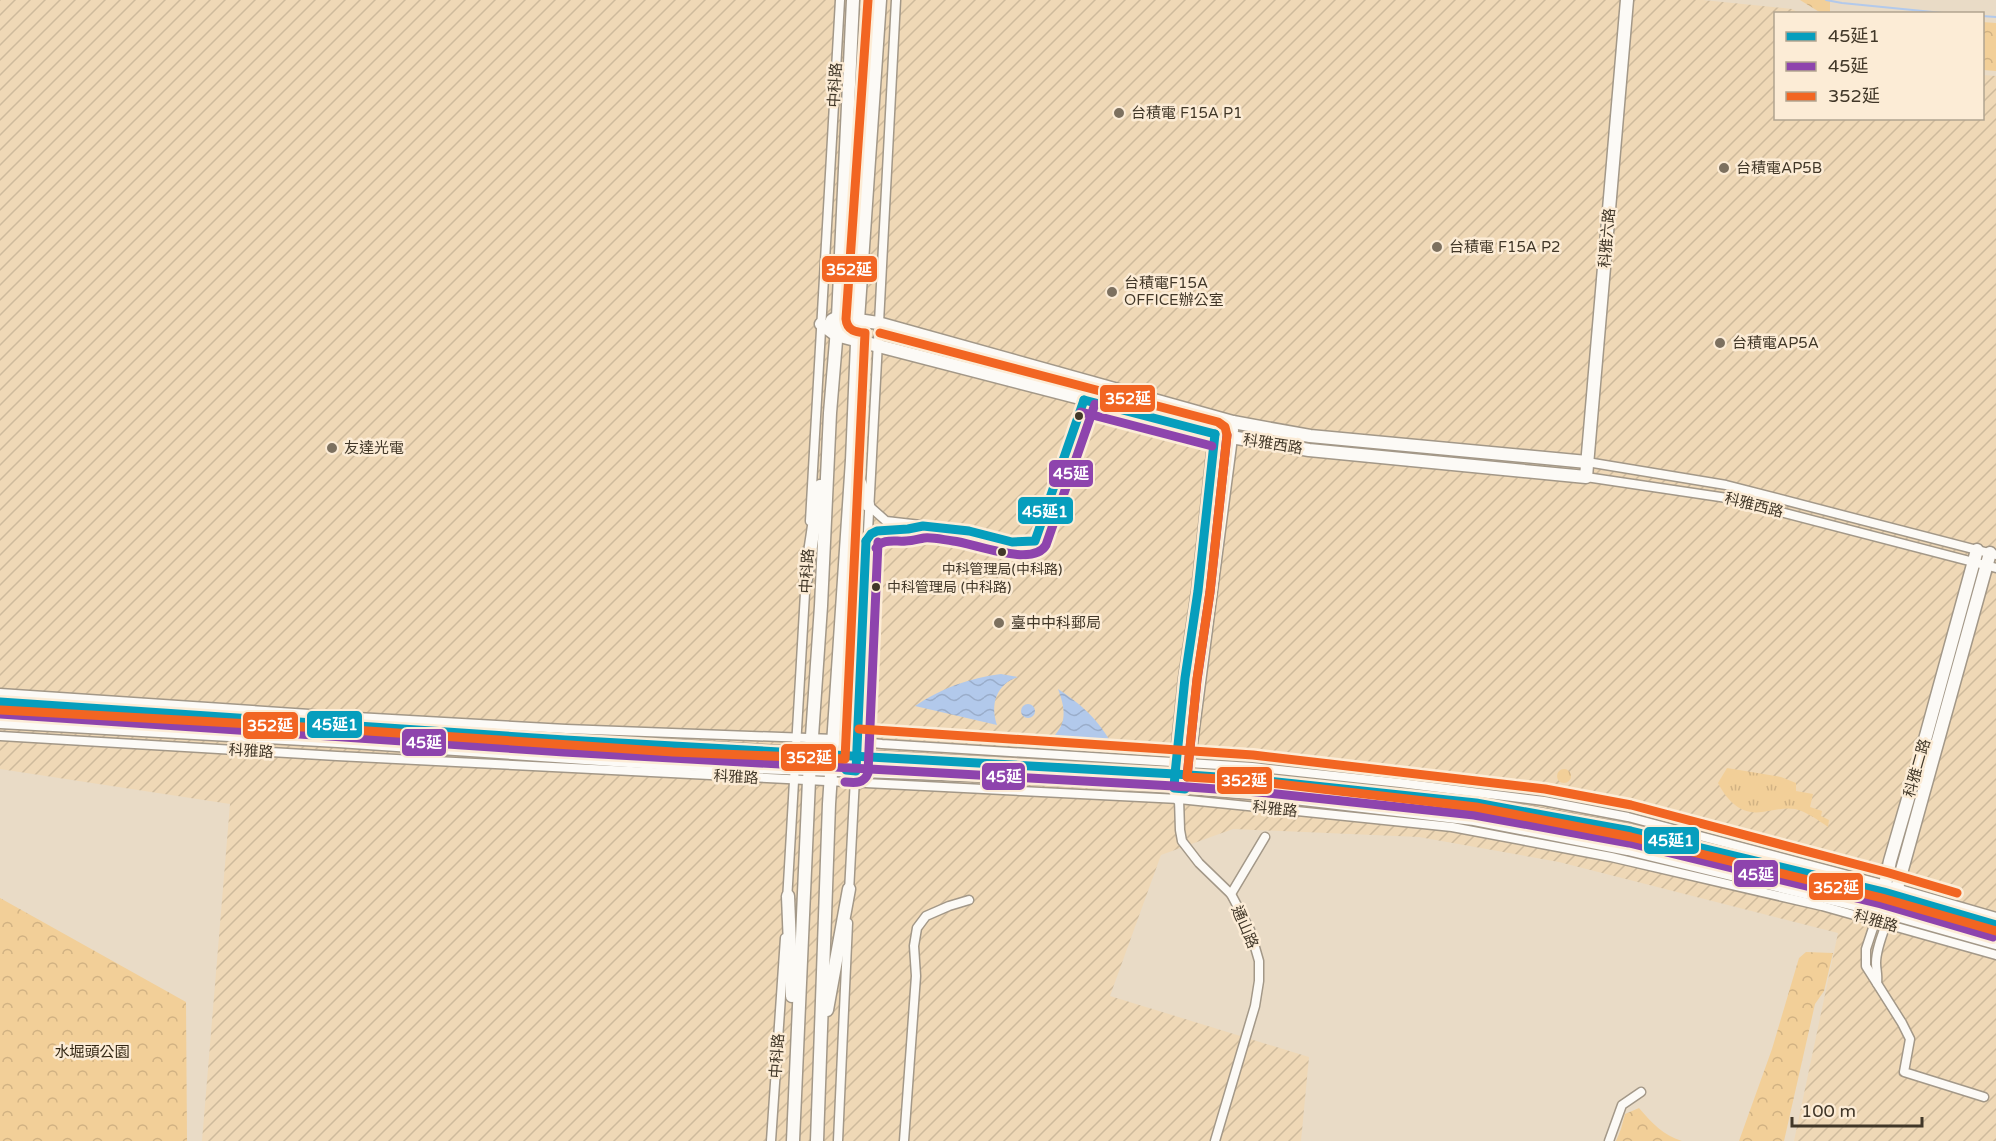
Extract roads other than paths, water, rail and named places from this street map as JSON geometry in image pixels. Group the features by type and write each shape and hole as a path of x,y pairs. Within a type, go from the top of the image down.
{"street":[{"name":"中科路","path":"771,1141 788,896 840,0"},
{"name":"中科路","path":"793,1141 809,774 821,606 830,413 838,317 853,0"},
{"path":"817,1141 831,776 880,0"},
{"path":"838,1141 868,505 896,0"},
{"name":"科雅六路","path":"1586,477 1628,0"},
{"path":"821,324 838,317"},
{"name":"科雅西路","path":"838,317 878,323 1233,422 1310,436 1587,462 1726,485 1977,549 1992,561"},
{"name":"科雅西路","path":"821,324 836,335 857,341 1215,434 1309,450 1586,477 1727,498 1973,562 1992,561"},
{"path":"852,460 868,505 886,521 973,531 999,539 1030,543 1035,541 1084,400"},
{"path":"806,579 830,413"},
{"path":"1180,792 1185,678 1198,591 1218,417"},
{"path":"1182,768 1233,422"},
{"name":"科雅二路","path":"1891,890 1890,861 1977,549"},
{"name":"科雅二路","path":"1877,982 1876,965 1883,917 1992,561"},
{"name":"科雅路","path":"0,693 566,729 834,739 1182,768 1259,780 1476,803 1631,831 1891,890 1996,917"},
{"name":"科雅路","path":"0,702 795,754 1182,768"},
{"name":"科雅路","path":"0,722 338,741 794,774"},
{"name":"科雅路","path":"0,736 314,755 855,777 1090,781 1180,792 1252,793 1474,819 1628,849 1883,917 1996,943"},
{"name":"通山路","path":"1180,792 1182,841 1231,894 1250,930 1258,961 1259,981 1255,1006 1215,1141"},
{"path":"1231,894 1265,837"},
{"path":"819,1052 849,889"},
{"name":"科雅路","path":"1891,890 1996,925"},
{"path":"788,896 795,1078"},
{"path":"904,1141 916,976 914,946 917,928 926,916 969,900"},
{"name":"科雅路","path":"1883,917 1996,955"},
{"name":"科雅二路","path":"1883,917 1866,949 1866,966 1910,1039 1904,1072 1984,1097"},
{"path":"1609,1141 1622,1105 1641,1092"}],"water":[{"path":"1001,674 1018,677 1004,685 997,696 994,710 997,725 915,706 956,685"},
{"path":"1058,689 1092,716 1116,752 1052,738 1061,727 1064,715"},
{"path":"1028,704 1033,706 1035,711 1033,716 1028,718 1023,716 1021,711 1023,706"}],"waterway":[{"path":"1826,0 1933,12"},
{"path":"1984,16 1996,17"}],"place":[{"name":"台積電 F15A P1","path":"1119,113"},
{"name":"台積電AP5B","path":"1724,168"},
{"name":"台積電 F15A P2","path":"1437,247"},
{"name":"台積電F15A OFFICE辦公室","path":"1112,292"},
{"name":"台積電AP5A","path":"1720,343"},
{"name":"友達光電","path":"332,448"},
{"name":"中科管理局(中科路)","path":"1002,552"},
{"name":"中科管理局 (中科路)","path":"876,587"},
{"name":"臺中中科郵局","path":"999,623"}],"park label":[{"name":"水堀頭公園","path":"92,1052"}]}
